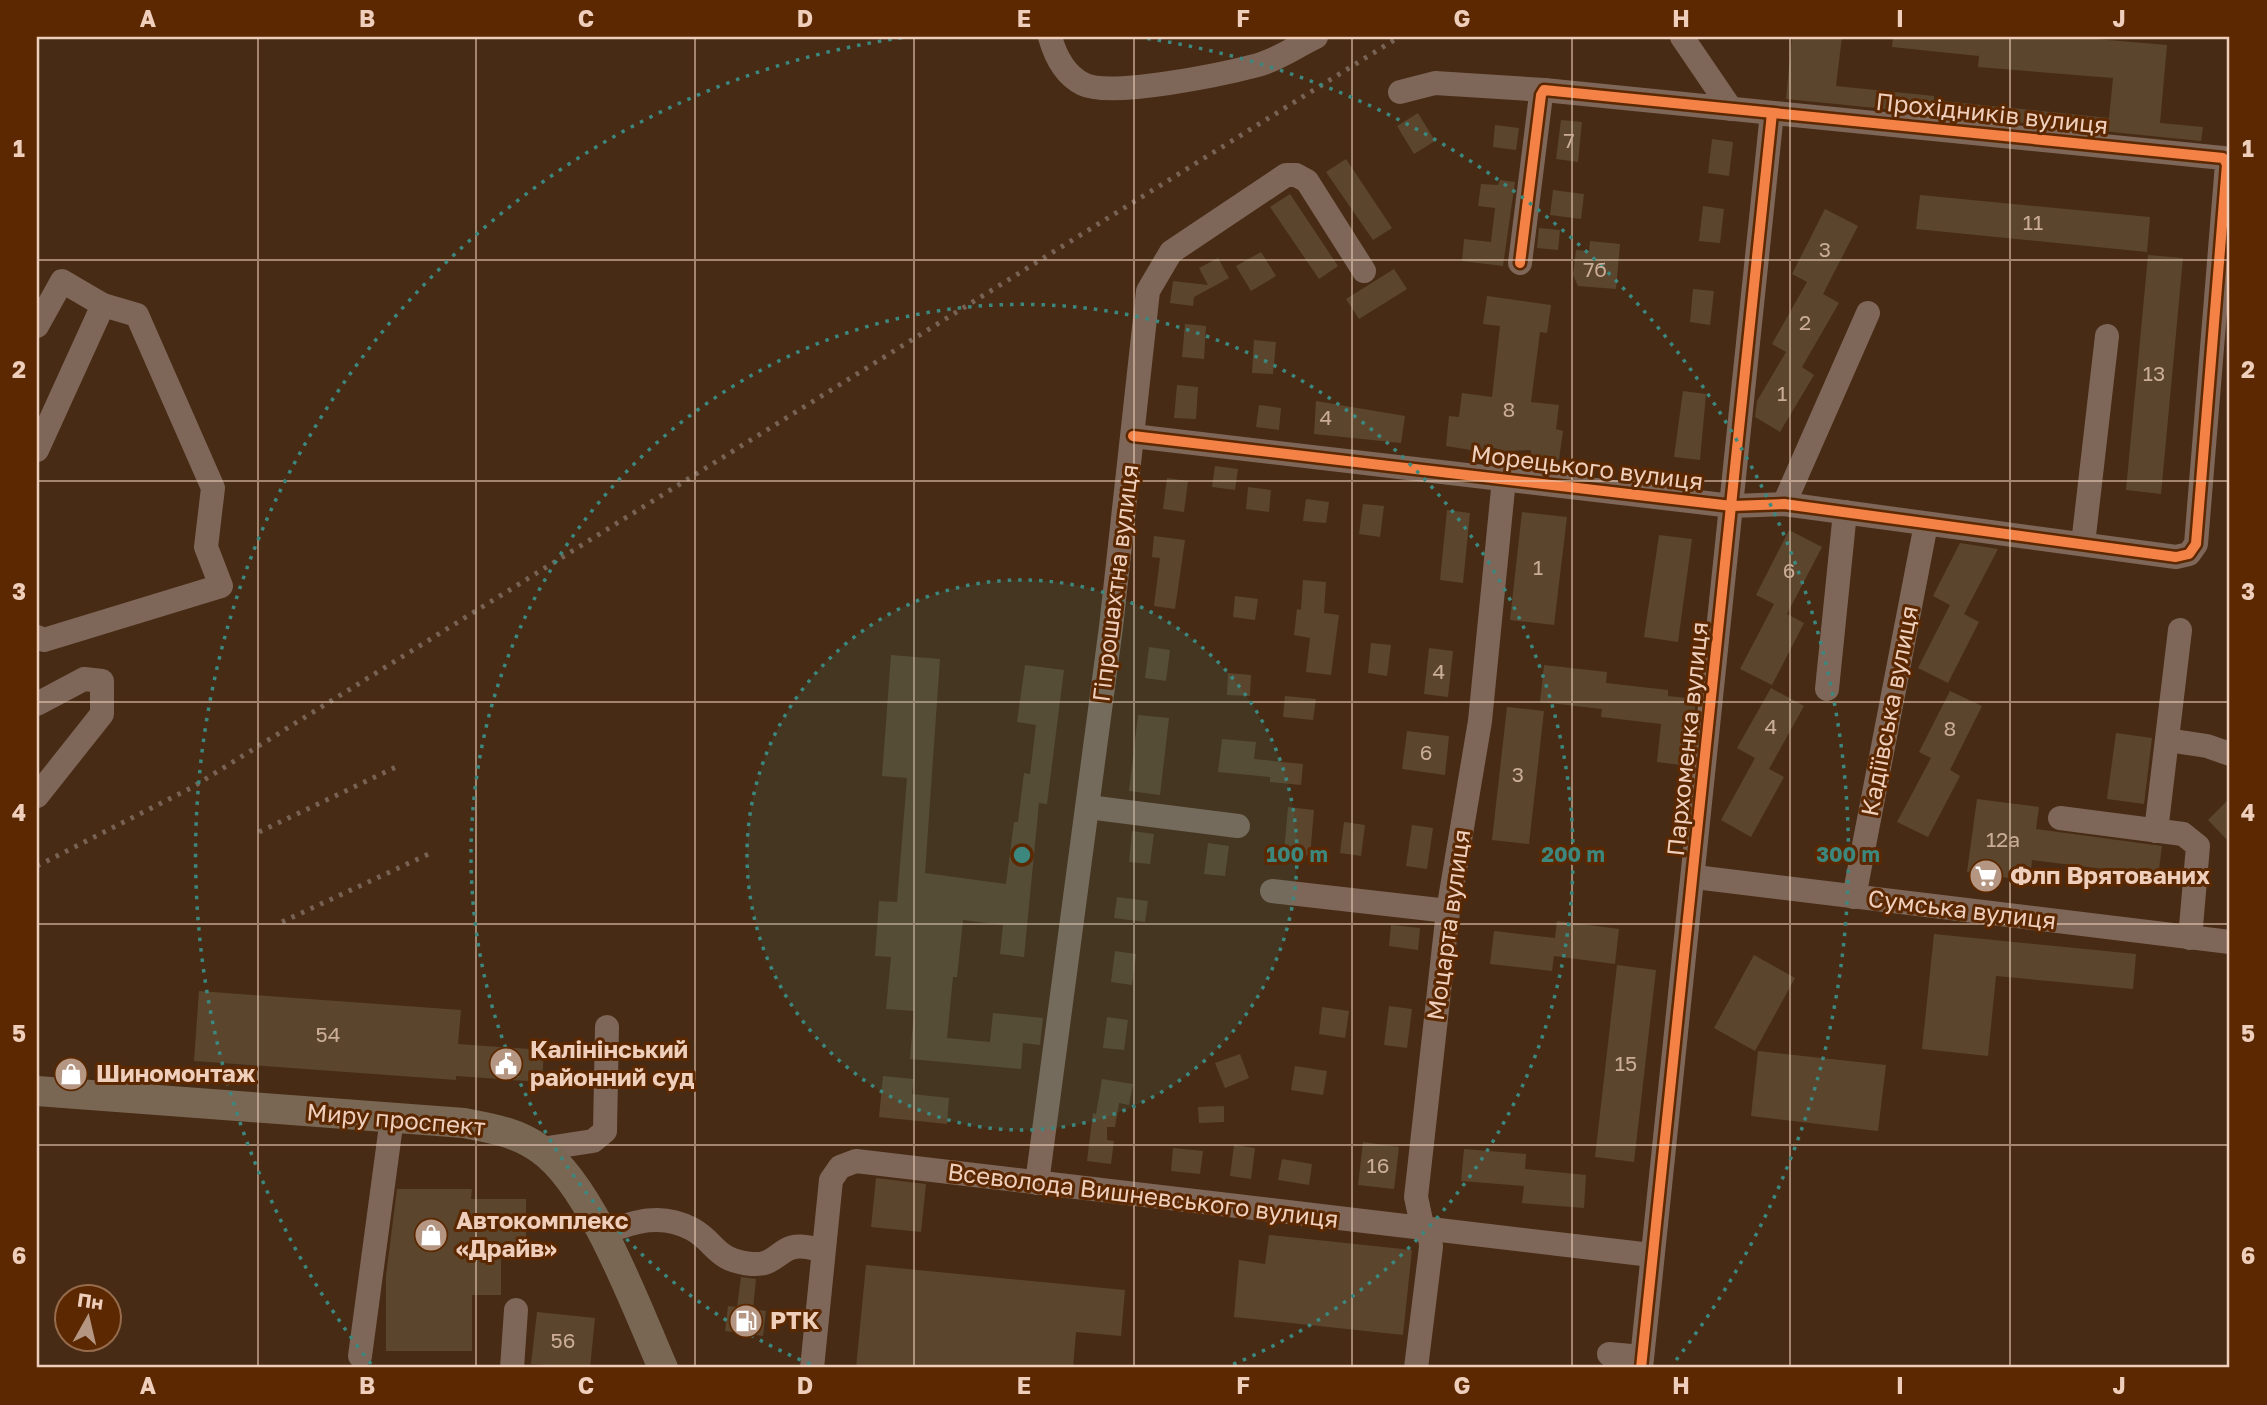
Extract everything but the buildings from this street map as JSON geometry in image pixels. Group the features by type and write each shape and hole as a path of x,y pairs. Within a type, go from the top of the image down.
{"main road":[{"name":"Миру проспект","path":"37,1091 464,1123 505,1131 541,1149 567,1178 603,1233 663,1368"}],"street":[{"path":"1051,37 1064,68 1084,84 1106,89 1133,88 1260,65 1315,37"},
{"path":"1682,37 1731,109"},
{"name":"Прохідників вулиця","path":"1400,92 1435,83 1544,90 2226,160 2196,544"},
{"path":"1520,263 1541,95 1544,90"},
{"name":"Пархоменка вулиця","path":"1641,1363 1695,877 1772,113"},
{"name":"Гіпрошахтна вулиця","path":"1037,1184 1088,807 1148,292 1171,252 1286,175 1296,175 1307,181 1364,271"},
{"path":"37,326 62,281 103,305 137,314 213,488 206,547 221,586 44,640 37,637"},
{"path":"37,450 103,305"},
{"path":"1784,504 1868,313"},
{"path":"2083,544 2107,336"},
{"name":"Морецького вулиця","path":"1133,436 1732,506 1784,504 2176,557 2189,554 2196,544"},
{"name":"Моцарта вулиця","path":"1416,1368 1431,1247 1430,1236 1423,1230 1416,1197 1448,911 1480,721 1504,479"},
{"path":"1827,689 1845,512"},
{"name":"Кадіївська вулиця","path":"1854,897 1926,524"},
{"path":"2156,831 2180,630"},
{"path":"37,705 84,679 102,681 102,714 37,796"},
{"path":"2167,740 2207,746 2230,754"},
{"path":"1088,807 1238,826"},
{"path":"2060,818 2183,834 2198,846 2190,937"},
{"name":"Сумська вулиця","path":"1695,877 2230,942"},
{"path":"1272,891 1448,911"},
{"path":"541,1149 593,1141 605,1131 607,1027"},
{"path":"360,1356 392,1118"},
{"name":"Всеволода Вишневського вулиця","path":"812,1368 831,1181 840,1167 856,1161 1651,1255"},
{"path":"603,1233 655,1218 693,1230 716,1252 750,1264 767,1263 787,1249 801,1246 823,1250"},
{"path":"512,1368 516,1310"},
{"path":"1609,1354 1641,1363"}],"railway":[{"path":"37,866 191,788 1399,37"},
{"path":"259,832 398,766"},
{"path":"282,922 433,852"}],"cycle path":[{"path":"1133,436 1732,506 1784,504 2176,557 2189,554 2196,544 2227,164 2223,158 1544,90 1541,95 1520,263"},
{"path":"1641,1368 1772,113"}],"place":[{"name":"Флп Врятованих","path":"1986,876"},
{"name":"Калінінський районний суд","path":"506,1064"},
{"name":"Шиномонтаж","path":"71,1074"},
{"name":"Автокомплекс «Драйв»","path":"431,1235"},
{"name":"РТК","path":"746,1321"}]}
